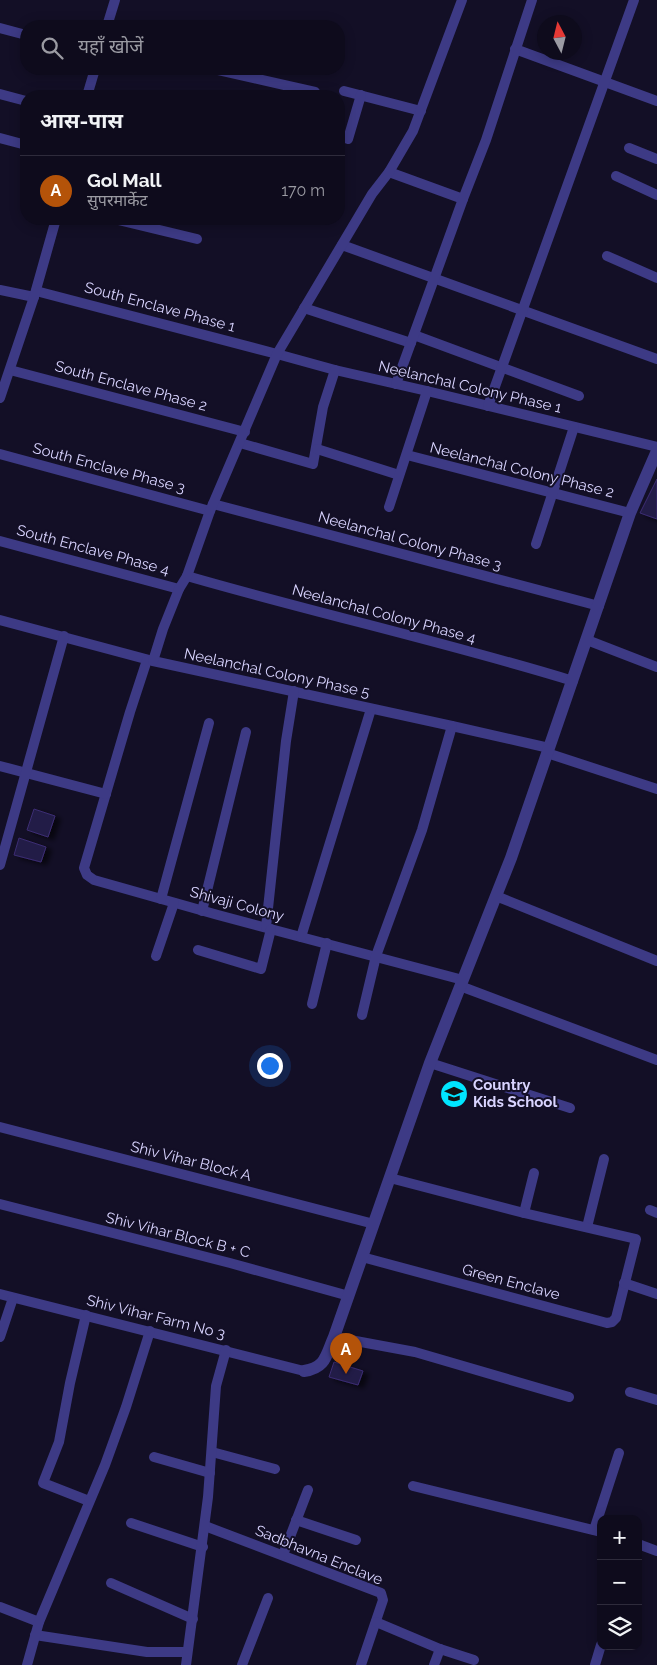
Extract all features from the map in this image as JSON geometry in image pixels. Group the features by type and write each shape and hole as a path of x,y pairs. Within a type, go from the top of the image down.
{"street":[{"path":"109,20 115,0"},
{"name":"Shivaji Colony","path":"462,0 413,131 372,194 277,354 212,507 187,576 179,589 130,712 84,868 87,875 94,880 376,956 462,983 657,1060"},
{"path":"396,384 486,140 532,0"},
{"path":"488,406 634,0"},
{"path":"0,28 20,33"},
{"path":"515,49 657,101"},
{"path":"89,90 93,75"},
{"path":"240,75 306,90"},
{"path":"345,91 421,112"},
{"path":"0,94 20,99"},
{"path":"348,139 361,95"},
{"path":"0,138 20,143"},
{"path":"629,148 657,159"},
{"path":"388,172 463,199"},
{"path":"616,176 657,195"},
{"path":"1,391 10,370 35,294 54,225"},
{"path":"138,225 197,240"},
{"path":"342,245 657,359"},
{"path":"607,256 657,278"},
{"name":"South Enclave Phase 1","path":"0,290 35,294 277,354"},
{"path":"304,308 413,339 579,396"},
{"name":"Neelanchal Colony Phase 1","path":"277,354 335,370 657,447"},
{"name":"South Enclave Phase 2","path":"10,370 244,432"},
{"path":"240,443 313,464 323,406 335,370"},
{"path":"389,507 427,391"},
{"path":"536,544 574,427"},
{"path":"317,449 400,475"},
{"path":"304,1371 315,1370 322,1364 334,1337 430,1063 496,896 573,681 630,513 657,451"},
{"name":"South Enclave Phase 3","path":"0,454 212,507"},
{"name":"Neelanchal Colony Phase 2","path":"407,455 630,513"},
{"name":"Neelanchal Colony Phase 3","path":"212,507 599,606"},
{"name":"South Enclave Phase 4","path":"0,541 179,589"},
{"name":"Neelanchal Colony Phase 4","path":"187,576 573,681"},
{"name":"Neelanchal Colony Phase 5","path":"0,620 150,660 452,726 548,750 657,789"},
{"path":"0,865 64,636"},
{"path":"587,640 657,667"},
{"path":"198,950 261,968 268,928 286,741 294,691"},
{"path":"301,937 370,709"},
{"path":"161,899 208,723"},
{"path":"362,1015 376,956 422,830 452,726"},
{"path":"202,910 246,732"},
{"path":"0,766 106,794"},
{"path":"496,896 657,961"},
{"path":"156,956 174,902"},
{"path":"312,1004 327,943"},
{"path":"430,1063 570,1108"},
{"name":"Shiv Vihar Block A","path":"0,1127 374,1224"},
{"path":"390,1178 524,1213 587,1227 604,1159"},
{"path":"524,1213 534,1173"},
{"name":"Shiv Vihar Block B + C","path":"0,1204 230,1263 348,1296"},
{"name":"Green Enclave","path":"362,1257 607,1323 612,1322 616,1318 636,1239 587,1227"},
{"path":"624,1283 657,1294"},
{"name":"Shiv Vihar Farm No 3","path":"0,1294 304,1371"},
{"path":"0,1337 13,1298"},
{"path":"86,1315 70,1383 59,1442 43,1483 89,1501"},
{"path":"27,1665 38,1622 104,1465 126,1407 150,1331"},
{"path":"334,1337 415,1352 568,1397"},
{"path":"186,1665 205,1526 216,1386 226,1350"},
{"path":"630,1392 657,1400"},
{"path":"212,1452 275,1469"},
{"path":"602,1515 619,1453"},
{"path":"154,1457 210,1473"},
{"path":"412,1486 597,1531"},
{"path":"283,1555 308,1490"},
{"path":"296,1520 356,1540"},
{"path":"131,1523 202,1547"},
{"name":"Sadbhavna Enclave","path":"205,1526 381,1593 383,1600 361,1665"},
{"path":"642,1546 657,1551"},
{"path":"111,1583 193,1619"},
{"path":"242,1665 268,1598"},
{"path":"0,1607 38,1622"},
{"path":"376,1622 474,1660"},
{"path":"35,1635 147,1652 188,1652"},
{"path":"434,1665 440,1648"},
{"path":"595,1665 600,1650"}],"building":[{"path":"657,479 657,519 640,513"},
{"path":"34,809 55,816 48,837 27,830"},
{"path":"19,838 46,847 41,862 14,855"},
{"path":"334,1362 363,1371 358,1385 329,1377"}],"place":[{"name":"Country Kids School","path":"454,1094"},
{"name":"Gol Mall","path":"346,1374"}]}
